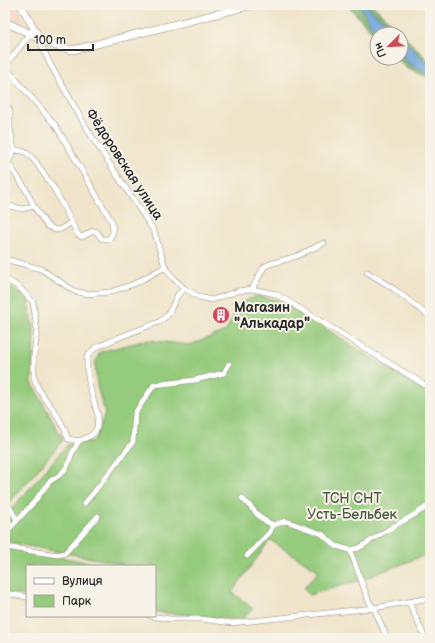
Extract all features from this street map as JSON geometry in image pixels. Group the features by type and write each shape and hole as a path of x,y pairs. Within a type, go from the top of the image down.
{"main road":[{"path":"21,5 39,40"},
{"path":"5,22 31,34 39,40 59,47 74,50 252,5"}],"street":[{"path":"14,150 27,153 35,161 55,190 78,235 82,236 96,231 102,239 109,238 113,233 112,222 56,126 5,67 22,43 31,34"},
{"name":"Фёдоровская улица","path":"39,40 50,64 92,137 154,231 165,267 173,278 184,288 199,297 212,300 252,288 276,294 430,388"},
{"path":"5,101 10,112 10,129 14,150 6,163 25,188 34,206 47,226 56,230 61,229 72,222"},
{"path":"5,205 22,209 34,206"},
{"path":"252,288 264,267 297,256 324,244"},
{"path":"5,259 41,270 74,291 87,294 110,292 134,284 165,267"},
{"path":"367,272 394,289 430,317"},
{"path":"5,279 19,287 33,302 37,331 34,355 34,378 39,390 57,415 68,439 79,441 90,436 95,432 97,427 98,416 90,388 87,370 87,357 95,348 159,322 168,315 177,296 184,288"},
{"path":"84,504 133,442 135,414 154,385 196,380 224,373 229,364"},
{"path":"5,531 10,528 34,502 49,482 61,474 68,464 79,441"},
{"path":"242,498 262,519 273,524 286,521 322,534 336,546 350,550 359,548 430,505"},
{"path":"5,499 17,520"},
{"path":"5,547 58,555 65,553 98,516"},
{"path":"247,556 270,532 273,524"},
{"path":"350,550 369,602 374,608 386,638"},
{"path":"5,593 26,597"},
{"path":"156,617 170,619 201,619 232,623 374,608 430,598"},
{"path":"409,602 425,638"}],"shaded area":[{"path":"5,5 16,5 24,20 22,25 5,17"}],"green space":[{"path":"347,5 373,5 394,26 369,26 369,28"},
{"path":"409,41 430,62 430,78 404,66 409,66"},
{"path":"5,110 8,115 9,157 5,161"},
{"path":"5,282 28,300 34,330 32,383 63,440 5,508"},
{"name":"ТСН СНТ Усть-Бельбек","path":"257,296 282,301 423,390 430,392 430,553 358,581 309,595 304,588 319,571 270,540 232,592 253,609 241,620 156,612 156,565 105,565 123,564 5,542 5,517 67,445 94,441 105,413 97,386 95,364 100,352 147,340 190,345 226,331 240,303"},
{"path":"5,548 105,565 26,565 26,596 5,593"}],"water":[{"path":"360,5 367,5 369,9 389,26 371,25"},
{"path":"409,46 430,66 430,75 409,64"}],"place":[{"name":"Магазин \"Алькадар\"","path":"221,315"}]}
